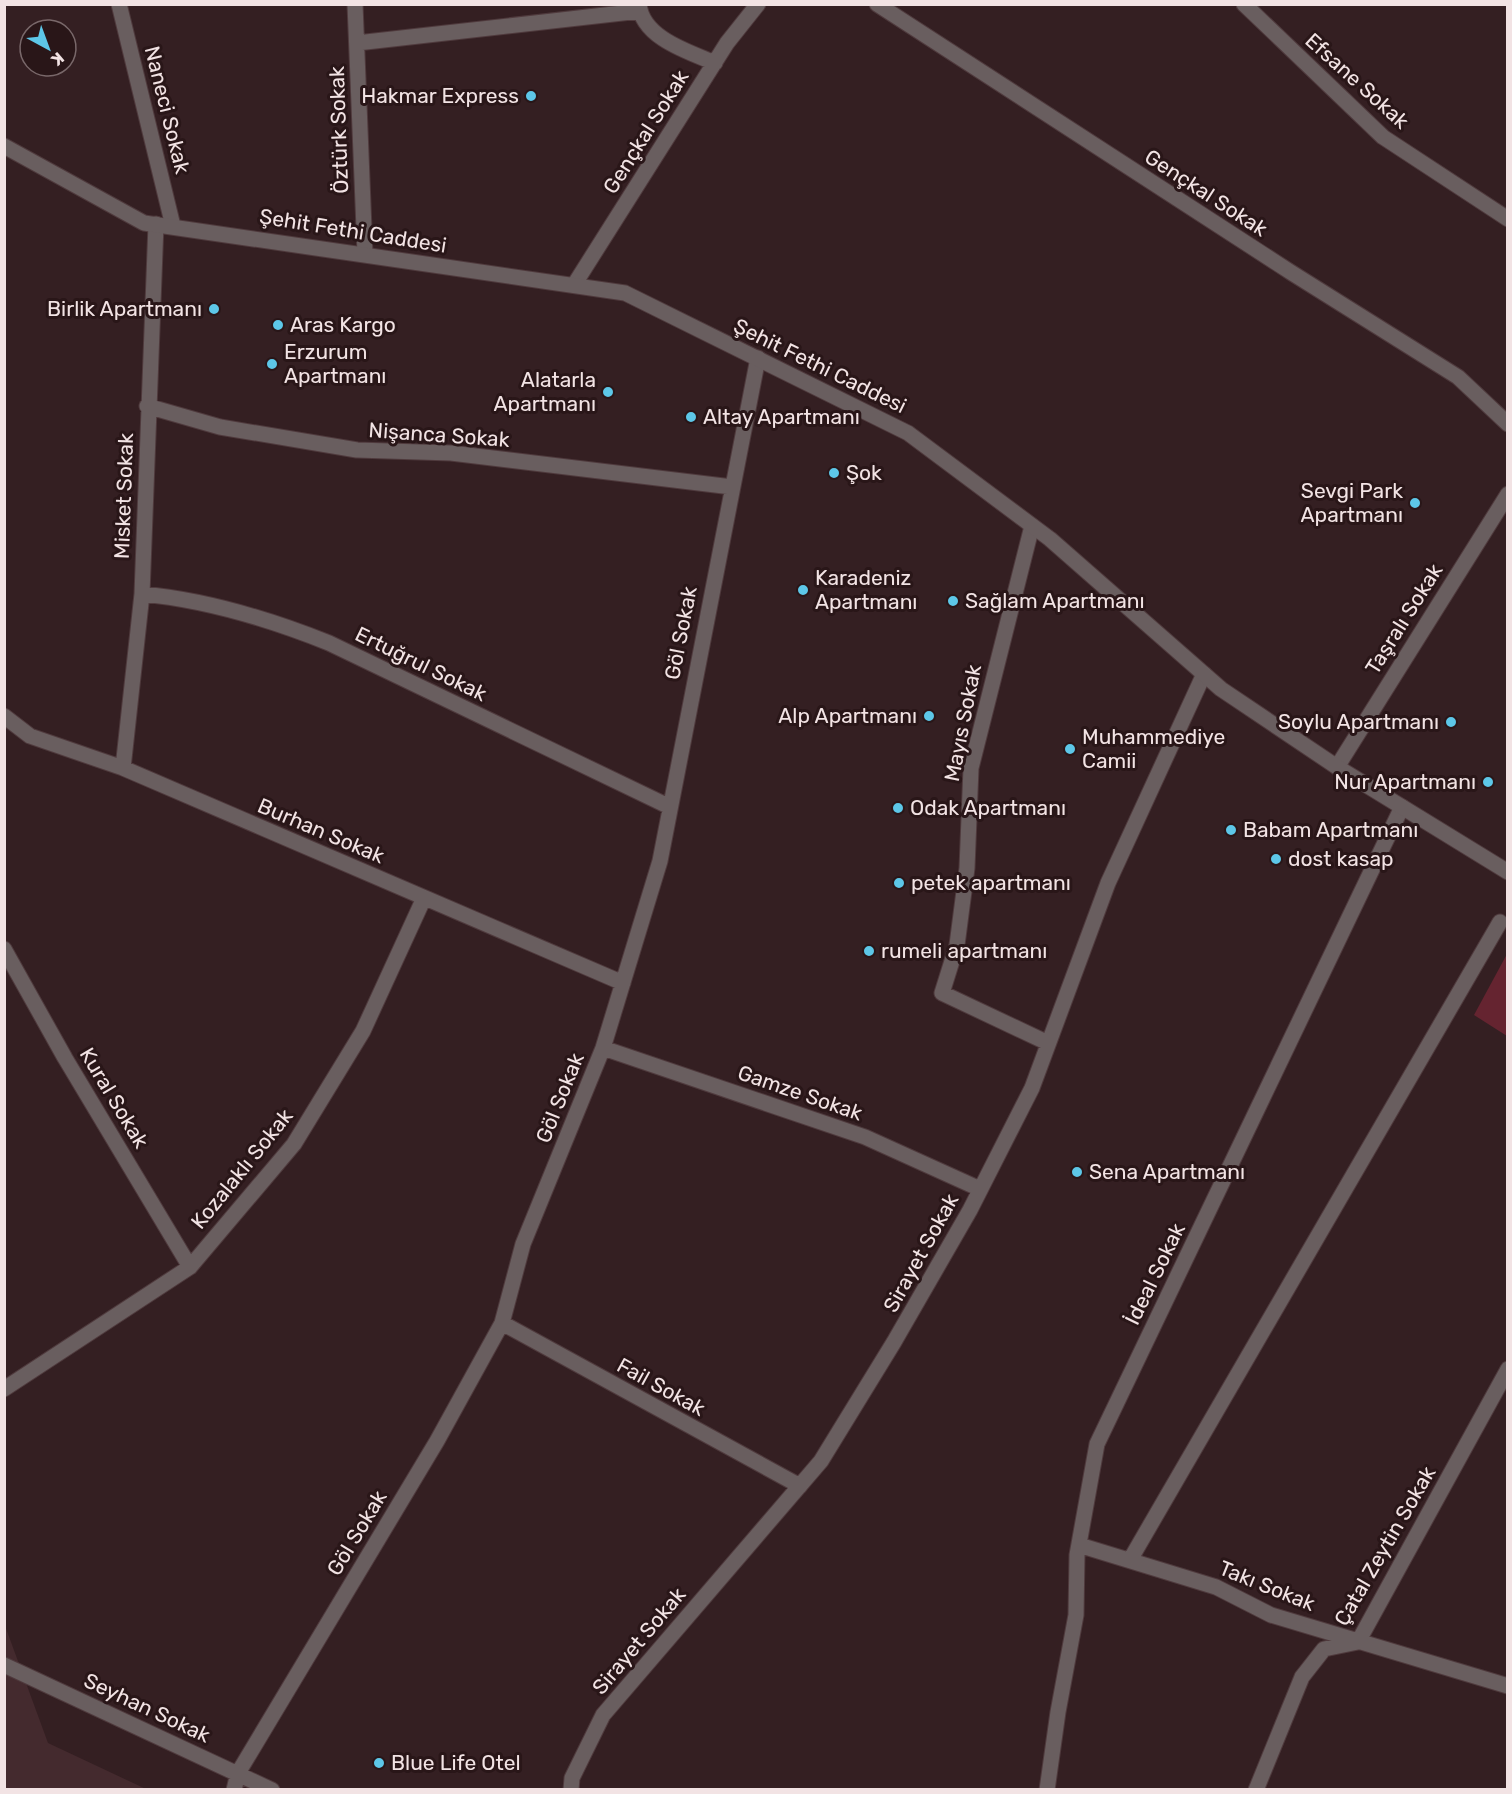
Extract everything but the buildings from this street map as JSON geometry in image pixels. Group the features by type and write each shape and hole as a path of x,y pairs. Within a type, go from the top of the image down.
{"street":[{"name":"Naneci Sokak","path":"119,4 173,226"},
{"name":"Öztürk Sokak","path":"355,4 365,254"},
{"name":"Gençkal Sokak","path":"574,285 715,63 758,4"},
{"name":"Gençkal Sokak","path":"877,4 1292,273 1458,377 1508,424"},
{"name":"Efsane Sokak","path":"1244,4 1383,137 1508,219"},
{"path":"357,43 640,8 662,40 715,63"},
{"name":"Şehit Fethi Caddesi","path":"4,146 144,223 625,292 908,433 1032,526 1221,689 1337,767 1507,870"},
{"name":"Misket Sokak","path":"123,768 142,594 147,406 156,224"},
{"name":"Göl Sokak","path":"234,1790 238,1773 436,1442 502,1323 523,1244 603,1048 660,861 758,358"},
{"name":"Nişanca Sokak","path":"147,406 220,427 357,450 451,453 732,487"},
{"name":"Taşralı Sokak","path":"1337,767 1508,494"},
{"name":"Mayıs Sokak","path":"1032,526 971,768 967,868 957,945 942,993 1048,1043"},
{"name":"Ertuğrul Sokak","path":"142,594 194,600 280,623 329,643 670,807"},
{"name":"Sirayet Sokak","path":"571,1790 572,1778 603,1715 821,1461 894,1342 980,1189 1032,1088 1108,884 1204,674"},
{"name":"Burhan Sokak","path":"4,716 30,736 123,768 622,983"},
{"name":"İdeal Sokak","path":"1047,1790 1058,1712 1076,1615 1077,1555 1097,1444 1401,807"},
{"name":"Kozalaklı Sokak","path":"4,1389 190,1267 294,1144 363,1030 424,898"},
{"path":"1130,1560 1500,922"},
{"name":"Kural Sokak","path":"4,949 65,1058 190,1267"},
{"name":"Gamze Sokak","path":"603,1048 865,1137 980,1189"},
{"name":"Fail Sokak","path":"502,1323 800,1486"},
{"name":"Çatal Zeytin Sokak","path":"1256,1790 1302,1677 1324,1649 1358,1642 1508,1370"},
{"name":"Takı Sokak","path":"1079,1545 1216,1587 1270,1615 1508,1686"},
{"name":"Seyhan Sokak","path":"4,1665 272,1790"}],"shaded area":[{"path":"1507,954 1507,1036 1474,1015"},
{"path":"4,1623 48,1743 146,1789 5,1789"}],"place":[{"name":"Hakmar Express","path":"531,96"},
{"name":"Birlik Apartmanı","path":"214,309"},
{"name":"Aras Kargo","path":"278,325"},
{"name":"Erzurum Apartmanı","path":"272,364"},
{"name":"Alatarla Apartmanı","path":"608,392"},
{"name":"Altay Apartmanı","path":"691,417"},
{"name":"Şok","path":"834,473"},
{"name":"Sevgi Park Apartmanı","path":"1415,503"},
{"name":"Karadeniz Apartmanı","path":"803,590"},
{"name":"Sağlam Apartmanı","path":"953,601"},
{"name":"Alp Apartmanı","path":"929,716"},
{"name":"Soylu Apartmanı","path":"1451,722"},
{"name":"Muhammediye Camii","path":"1070,749"},
{"name":"Nur Apartmanı","path":"1488,782"},
{"name":"Odak Apartmanı","path":"898,808"},
{"name":"Babam Apartmanı","path":"1231,830"},
{"name":"dost kasap","path":"1276,859"},
{"name":"petek apartmanı","path":"899,883"},
{"name":"rumeli apartmanı","path":"869,951"},
{"name":"Sena Apartmanı","path":"1077,1172"},
{"name":"Blue Life Otel","path":"379,1763"}]}
